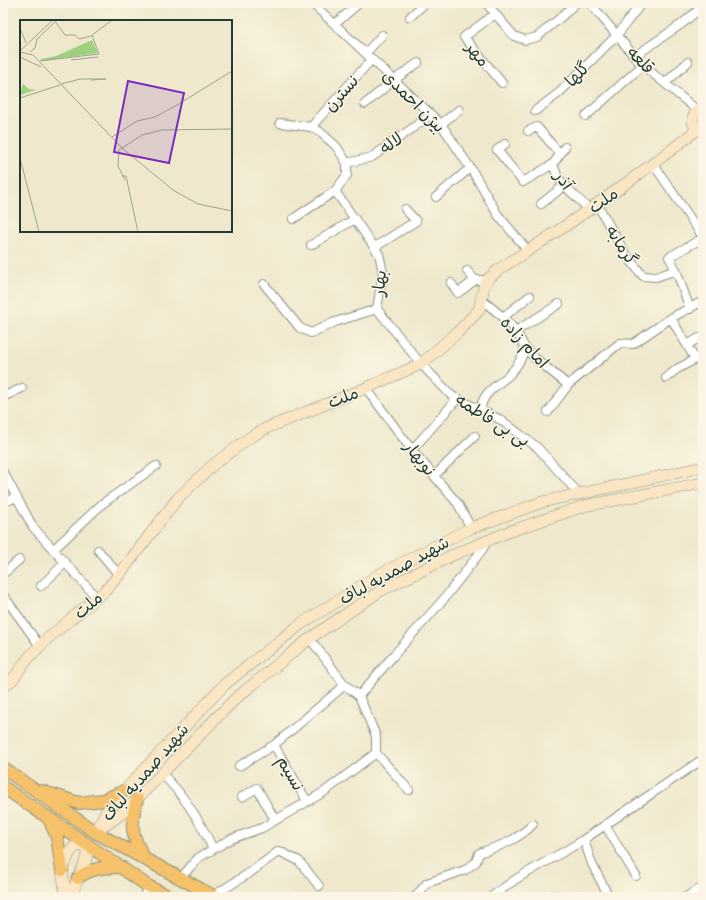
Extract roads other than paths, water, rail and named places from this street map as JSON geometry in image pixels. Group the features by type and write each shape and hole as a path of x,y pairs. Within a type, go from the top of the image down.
{"main road":[{"path":"700,109 694,114 693,120 694,125 700,130"},
{"name":"ملت","path":"3,687 13,679 29,657 40,646 96,598 119,575 178,498 214,464 252,436 269,427 421,364 458,332 479,310 487,280 498,270 594,207 654,165 700,130"},
{"name":"شهید صمدیه لباف","path":"94,832 106,812 225,684 300,624 380,574 472,528 542,502 703,467"},
{"path":"638,481 641,495"},
{"name":"شهید صمدیه لباف","path":"94,832 124,812 235,699 309,639 380,591 453,555 508,532 584,506 703,483"},
{"path":"170,743 182,753"},
{"path":"3,768 94,832 214,897"},
{"path":"3,787 48,816 121,867 146,891 170,897"},
{"path":"29,787 79,803 103,800 124,792"},
{"path":"137,799 132,822 136,844 145,860"},
{"path":"48,816 57,837 66,897"},
{"path":"62,870 74,847 86,843 94,832"},
{"path":"71,897 88,855 86,843"},
{"path":"78,878 86,872 104,867 121,867"}],"street":[{"name":"بیژن احمدی","path":"312,3 441,124 470,168 498,215 528,251"},
{"path":"335,24 359,3"},
{"path":"486,3 514,36 525,40 537,37 576,3"},
{"name":"قلعه","path":"590,3 643,65 700,109"},
{"path":"596,10 601,3"},
{"path":"410,17 421,4"},
{"name":"گلها","path":"535,111 559,93 617,35 640,5"},
{"path":"635,56 683,23 703,6"},
{"name":"مهر","path":"495,14 464,37 502,83"},
{"path":"366,54 382,35"},
{"name":"نسترن","path":"311,127 372,60"},
{"path":"665,83 688,62"},
{"path":"366,104 394,80 418,63"},
{"path":"586,116 643,65"},
{"path":"441,124 459,110"},
{"name":"لاله","path":"347,163 372,157 432,115"},
{"path":"280,123 311,127 319,131 336,146 347,163 347,175 335,191 293,219"},
{"name":"آذر","path":"528,131 537,128 562,150 553,164 558,178 594,207"},
{"path":"505,144 497,150 523,182 553,164"},
{"path":"654,165 703,237 669,257 676,270 690,309"},
{"path":"436,196 470,168"},
{"path":"541,204 565,185"},
{"name":"بهار","path":"335,191 380,254 383,272 377,310 421,364"},
{"name":"گرمابه","path":"594,207 626,255 643,276 656,277 676,270"},
{"path":"375,248 416,221 405,209"},
{"path":"311,246 355,219"},
{"path":"467,271 475,280"},
{"path":"451,284 458,293 475,280 487,280"},
{"path":"264,284 300,328 310,333 335,322 377,310"},
{"path":"503,317 530,296"},
{"name":"امام زاده","path":"482,300 503,317 516,331 526,348 536,359 568,385"},
{"path":"548,412 568,385 620,343 633,344 671,318 703,301"},
{"path":"516,331 559,304"},
{"path":"671,318 695,359"},
{"path":"687,345 698,338"},
{"path":"481,410 486,394 510,373 522,359 526,348"},
{"path":"666,378 703,355"},
{"name":"بی بی فاطمه","path":"421,364 452,396 501,420 538,448 579,494"},
{"path":"3,397 22,388"},
{"name":"نوبهار","path":"366,388 412,450 458,504 472,528"},
{"path":"412,450 458,398"},
{"path":"434,476 475,436"},
{"path":"53,550 102,504 156,466"},
{"path":"3,472 33,527 96,598"},
{"path":"3,503 16,497"},
{"path":"359,696 443,600 482,550 487,541"},
{"path":"98,550 119,575"},
{"path":"3,574 19,560"},
{"path":"41,586 65,563"},
{"path":"4,599 40,646"},
{"path":"309,639 345,685 359,696 376,736 376,752 409,790"},
{"path":"238,766 274,745 345,685"},
{"name":"نسیم","path":"274,745 307,802"},
{"path":"180,879 198,858 231,839 262,828 324,792 376,752"},
{"path":"491,897 516,878 584,840 703,759"},
{"path":"162,774 175,786 190,806 204,829 213,849"},
{"path":"242,797 257,788 275,820"},
{"path":"416,897 427,884 465,870 476,862 480,853 509,842 525,832 533,824"},
{"path":"604,825 636,876"},
{"path":"584,840 592,864 609,897"},
{"path":"214,897 252,872 279,851 299,861 319,886"},
{"path":"686,897 703,887"}]}
